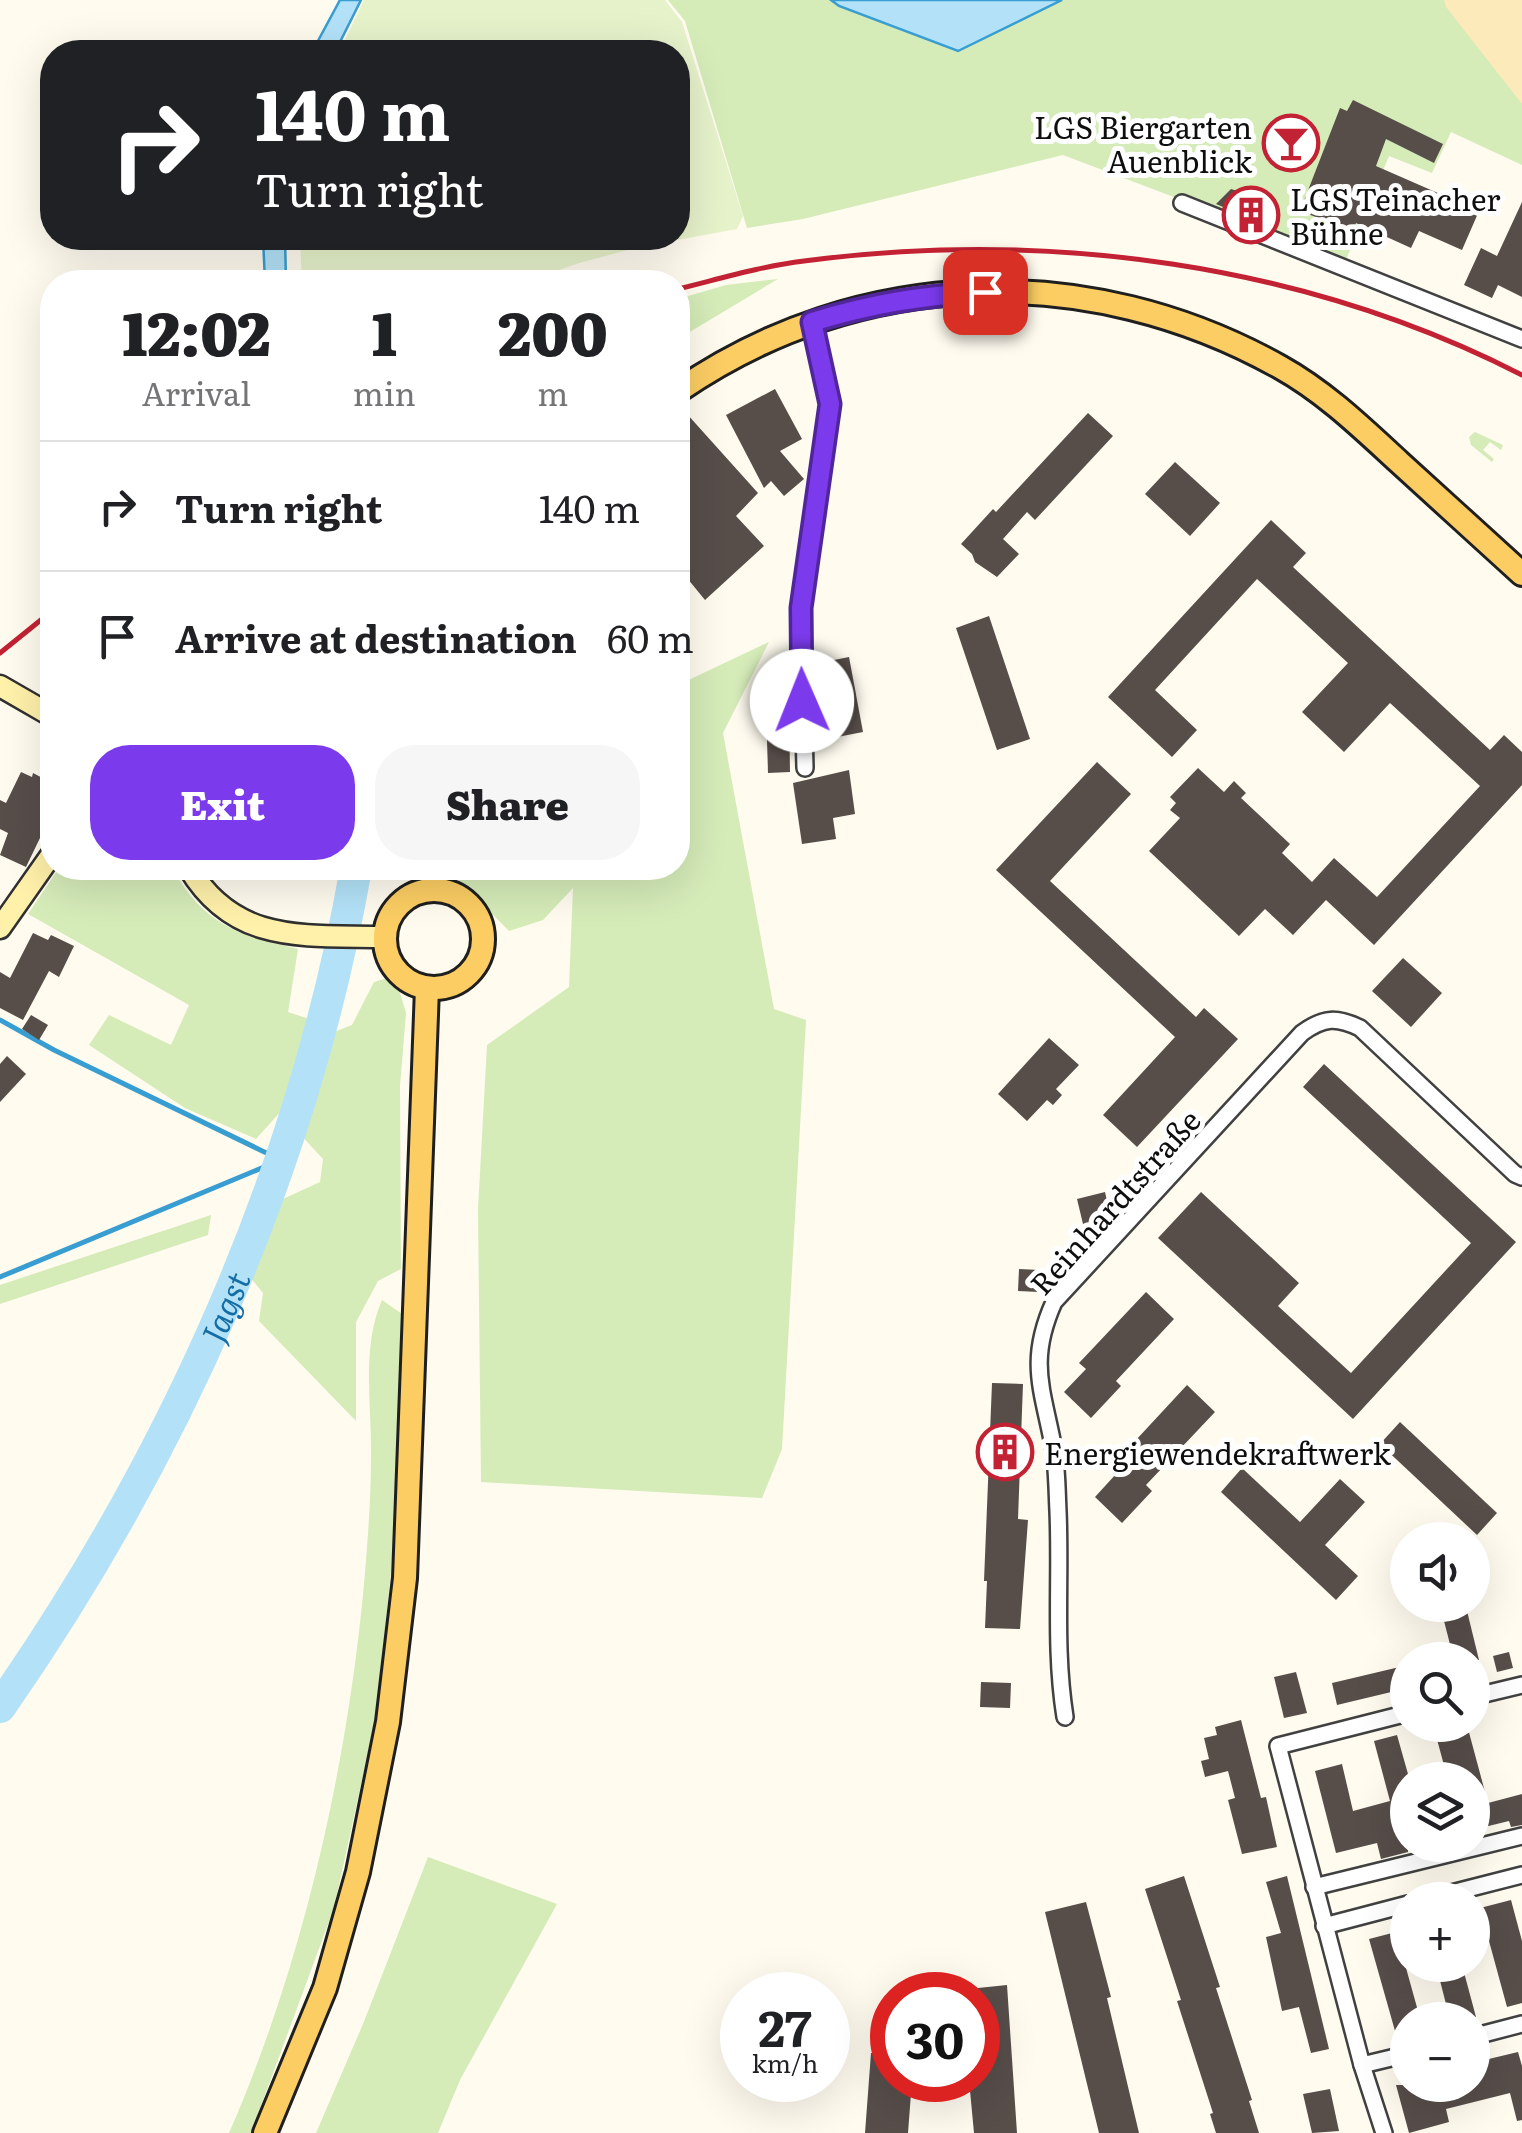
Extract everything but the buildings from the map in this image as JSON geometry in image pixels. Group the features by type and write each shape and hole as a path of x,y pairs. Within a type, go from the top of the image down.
{"main road":[{"path":"690,383 708,370 812,322 922,295 1054,292 1118,304 1212,335 1281,368 1339,407 1522,574"},
{"path":"0,686 40,709"},
{"path":"0,928 40,871"},
{"path":"196,880 203,891 239,920 272,932 310,937 385,937"},
{"path":"430,880 394,910 385,937 386,952 401,976 427,988 443,988 471,972 483,942 474,910 432,880"},
{"path":"265,2133 325,1988 358,1872 388,1722 405,1578 427,988"}],"street":[{"path":"1182,203 1522,339"},
{"path":"804,768 801,608 830,404 812,322"},
{"name":"Reinhardtstraße","path":"1066,1717 1058,1671 1055,1456 1038,1371 1040,1334 1054,1302 1302,1033 1319,1021 1340,1019 1360,1028 1522,1177"},
{"path":"1490,1693 1522,1685"},
{"path":"1384,2133 1362,2065 1278,1746 1390,1718"},
{"path":"1314,1887 1522,1836"},
{"path":"1490,1882 1522,1874"},
{"path":"1324,1926 1390,1909"},
{"path":"1490,2032 1522,2024"},
{"path":"1362,2065 1390,2058"}],"green space":[{"path":"364,0 665,0 682,22 688,40 345,40"},
{"path":"668,0 1522,0 1522,165 1451,132 1432,173 1389,156 1345,262 1063,155 803,219 747,228 685,21"},
{"path":"690,47 743,216 737,229 690,238"},
{"path":"301,250 628,250 559,270 301,270"},
{"path":"778,279 690,332 690,296 726,285"},
{"path":"1475,432 1503,445 1501,450 1490,442 1483,450 1494,459 1492,462 1471,445 1469,437"},
{"path":"769,642 723,733 774,1009 806,1020 782,1449 762,1498 481,1482 478,1209 487,1045 569,987 573,888 543,920 509,931 459,880 690,880 690,679"},
{"path":"51,880 180,880 200,906 227,926 298,949 288,1012 309,1019 282,1110 256,1139 185,1108 89,1045 109,1015 171,1045 189,1005 28,914"},
{"path":"395,976 406,1013 400,1086 401,1269 378,1281 356,1322 356,1421 259,1321 263,1293 244,1270 283,1199 320,1182 323,1159 298,1132 334,1032 352,1025 374,982"},
{"path":"211,1215 208,1235 0,1304 0,1285"},
{"path":"382,1300 402,1314 397,1511 377,1711 334,1908 251,2133 229,2133 299,1937 345,1732 369,1526 370,1357"},
{"path":"428,1857 557,1904 460,2080 438,2133 316,2133 363,2024"}],"sand":[{"path":"1444,0 1522,0 1522,104 1446,7"}],"water":[{"path":"340,0 361,0 341,40 318,40"},
{"path":"831,0 1062,0 958,51"},
{"path":"264,250 285,250 286,270 264,270"}],"waterway":[{"name":"Jagst","path":"0,1707 122,1513 176,1411 224,1307 303,1092 333,981 354,880"},
{"path":"0,1020 281,1160"},
{"path":"0,1277 281,1160"}],"railway":[{"path":"690,286 788,263 896,252 1080,253 1172,264 1263,281 1352,305 1438,337 1522,375"},
{"path":"0,653 40,621"}],"place":[{"name":"LGS Biergarten Auenblick","path":"1291,143"},
{"name":"LGS Teinacher Bühne","path":"1251,215"},
{"name":"Energiewendekraftwerk","path":"1005,1452"}],"route":[{"path":"802,701 801,608 830,404 812,322 922,295 985,292"}]}
